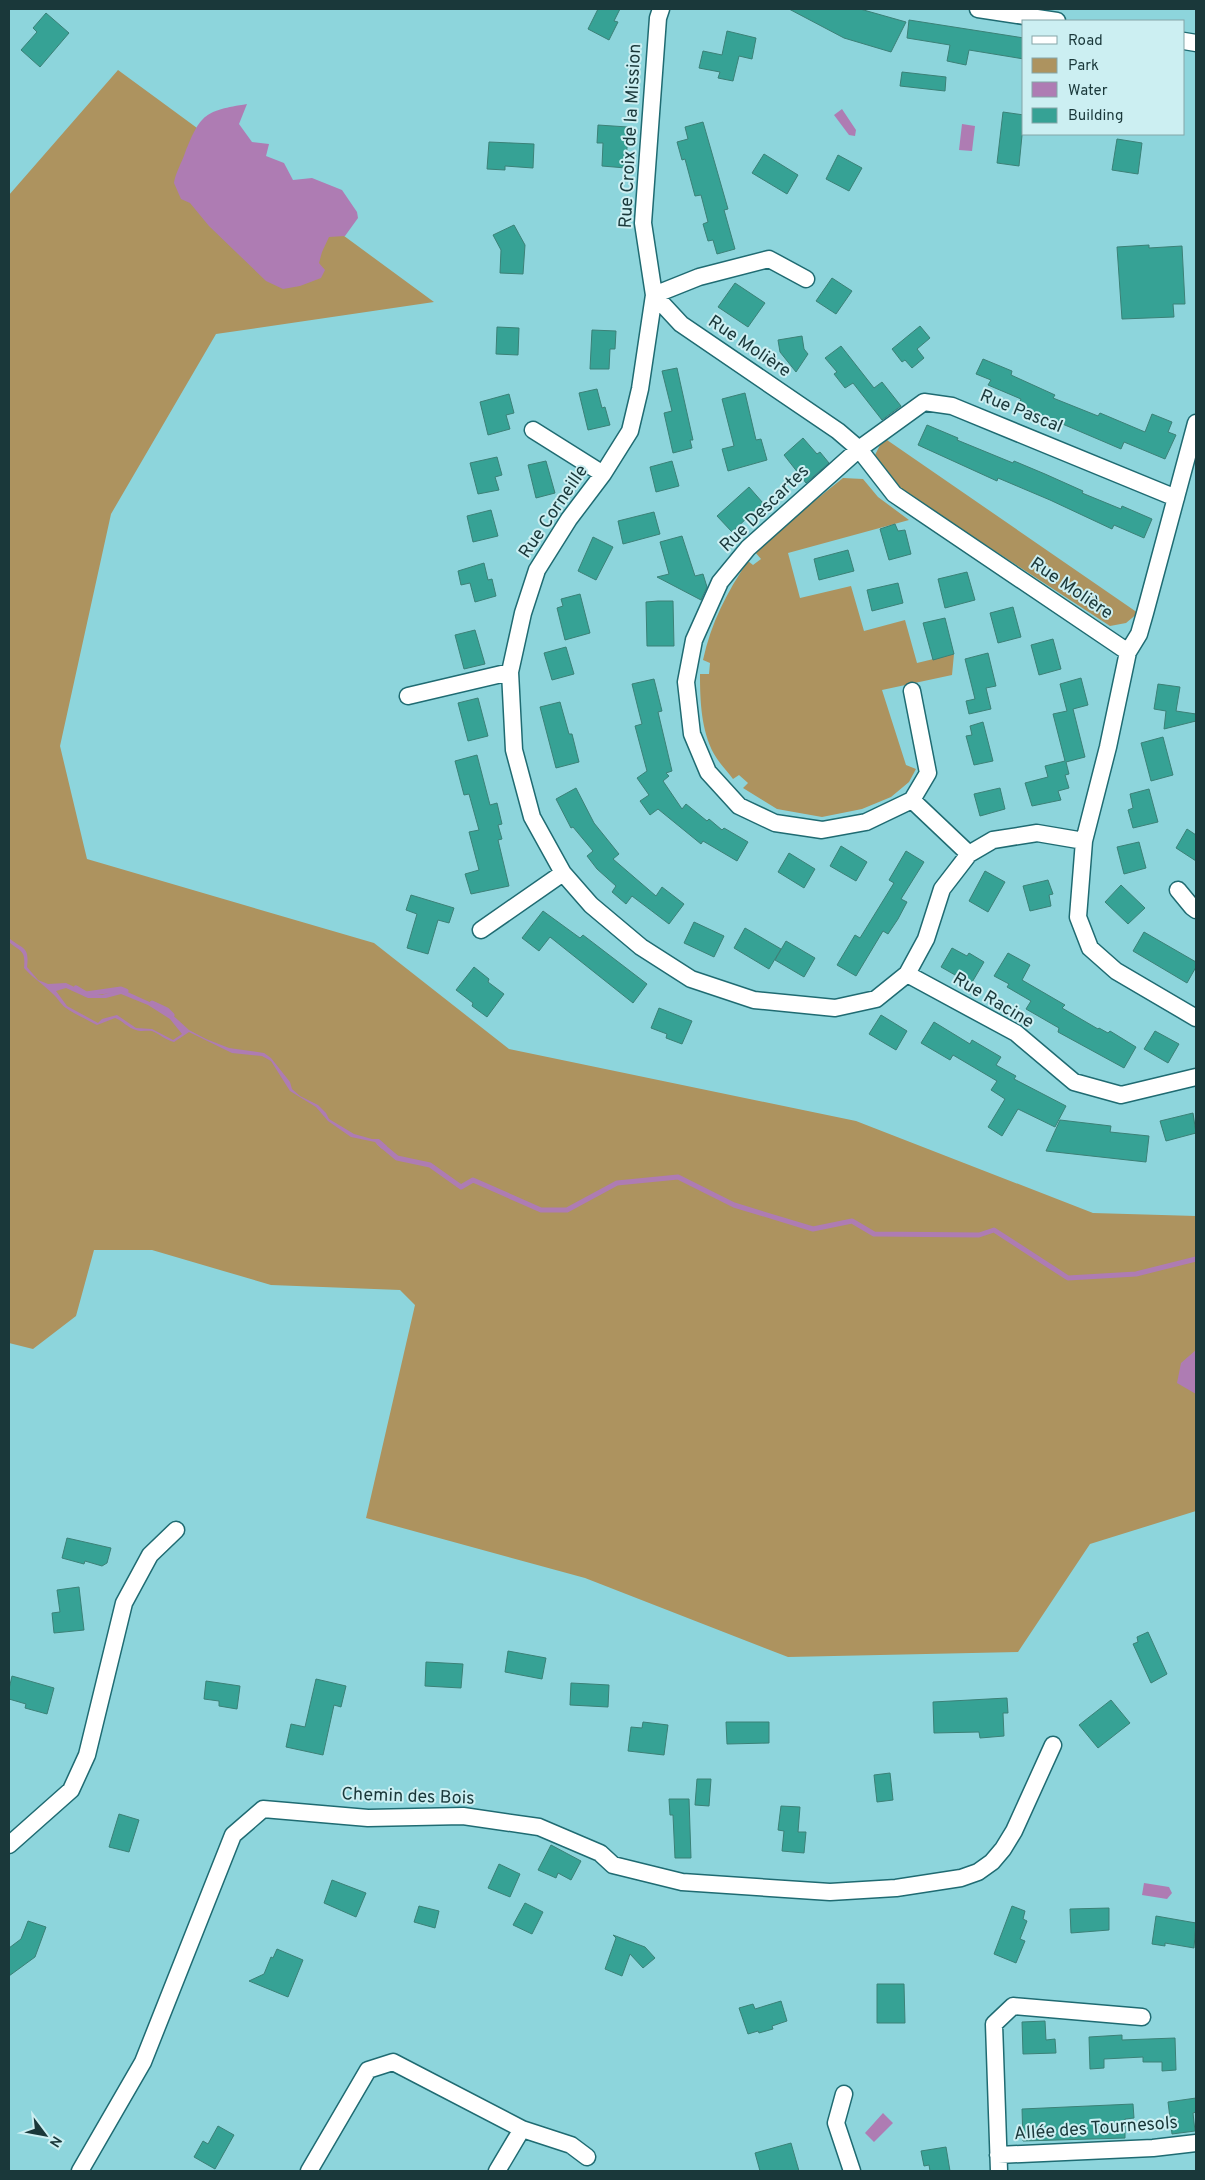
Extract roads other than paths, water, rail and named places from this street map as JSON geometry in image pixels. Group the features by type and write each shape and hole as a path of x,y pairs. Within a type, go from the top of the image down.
{"street":[{"name":"Rue Croix de la Mission","path":"654,295 643,223 658,18 661,9"},
{"path":"978,9 1050,20"},
{"path":"654,295 699,277 769,258 806,279"},
{"name":"Rue Molière","path":"654,295 681,324 838,432 859,449 894,494 1128,652"},
{"name":"Rue Corneille","path":"654,295 640,389 630,431 603,474 569,519 537,570 523,613 510,672 514,750 532,817 563,872 591,905 641,947 692,979 754,1000 835,1008 876,999 907,974 926,939 942,889 969,854 993,840 1037,833 1084,841"},
{"name":"Rue Pascal","path":"859,449 924,402 952,406 1176,498"},
{"path":"1196,422 1139,634 1128,652 1108,747 1084,841 1078,917 1090,948 1116,971 1196,1018"},
{"path":"533,430 603,474"},
{"name":"Rue Descartes","path":"859,449 748,548 720,582 694,640 686,682 692,734 708,772 739,806 775,823 822,830 866,822 912,800"},
{"path":"408,696 510,672"},
{"path":"912,691 928,773 912,800 969,854"},
{"path":"481,930 563,872"},
{"path":"1178,890 1196,910"},
{"name":"Rue Racine","path":"907,974 1016,1033 1074,1082 1121,1095 1196,1077"},
{"path":"9,1845 71,1790 87,1755 124,1603 150,1556 176,1530"},
{"name":"Chemin des Bois","path":"80,2171 143,2062 232,1835 263,1809 368,1818 463,1816 539,1827 600,1853 613,1865 682,1882 830,1892 896,1888 961,1878 978,1872 992,1862 1004,1849 1014,1831 1053,1745"},
{"path":"999,2163 994,2024 1013,2006 1142,2017"},
{"path":"308,2171 368,2070 393,2062 522,2129 571,2145 588,2157"},
{"path":"844,2094 836,2123 852,2171"},
{"path":"497,2171 522,2129"},
{"name":"Allée des Tournesols","path":"999,2163 1196,2142"}],"water":[{"path":"247,104 239,124 252,142 269,144 266,156 284,163 293,180 312,178 342,190 357,212 358,218 345,236 329,237 319,263 325,270 321,278 300,286 283,289 266,281 209,226 190,203 181,199 174,183 196,129 206,116 222,109"},
{"path":"842,109 856,130 855,136 849,135 834,115"},
{"path":"962,124 975,126 972,151 959,150"},
{"path":"9,938 24,948 28,960 27,967 38,980 48,984 66,983 91,995 102,995 121,989 167,1010 189,1030 206,1039 229,1048 264,1053 271,1058 290,1082 292,1089 300,1096 318,1105 329,1119 354,1134 379,1139 387,1146 382,1149 375,1142 351,1137 328,1121 316,1107 290,1091 271,1061 262,1056 232,1053 189,1032 174,1042 152,1031 133,1029 115,1018 97,1025 77,1015 64,1007 55,996 24,968 23,954 9,942","holes":["66,988 88,998 106,998 121,994 148,1005 170,1019 182,1034 173,1040 152,1029 136,1028 117,1015 102,1019 98,1023 67,1006 56,991"]},
{"path":"1196,1350 1196,1394 1177,1383 1181,1363"},
{"path":"1144,1883 1169,1887 1172,1893 1167,1899 1142,1895"},
{"path":"883,2113 893,2123 874,2142 865,2133"}],"waterway":[{"path":"76,988 86,994 121,989 126,991"},
{"path":"152,1003 167,1010 172,1015"},
{"path":"379,1143 397,1158 430,1165 461,1187 473,1180 541,1210 567,1210 617,1183 678,1177 734,1205 813,1229 852,1221 874,1234 979,1235 994,1230 1068,1278 1136,1274 1196,1259"}]}
